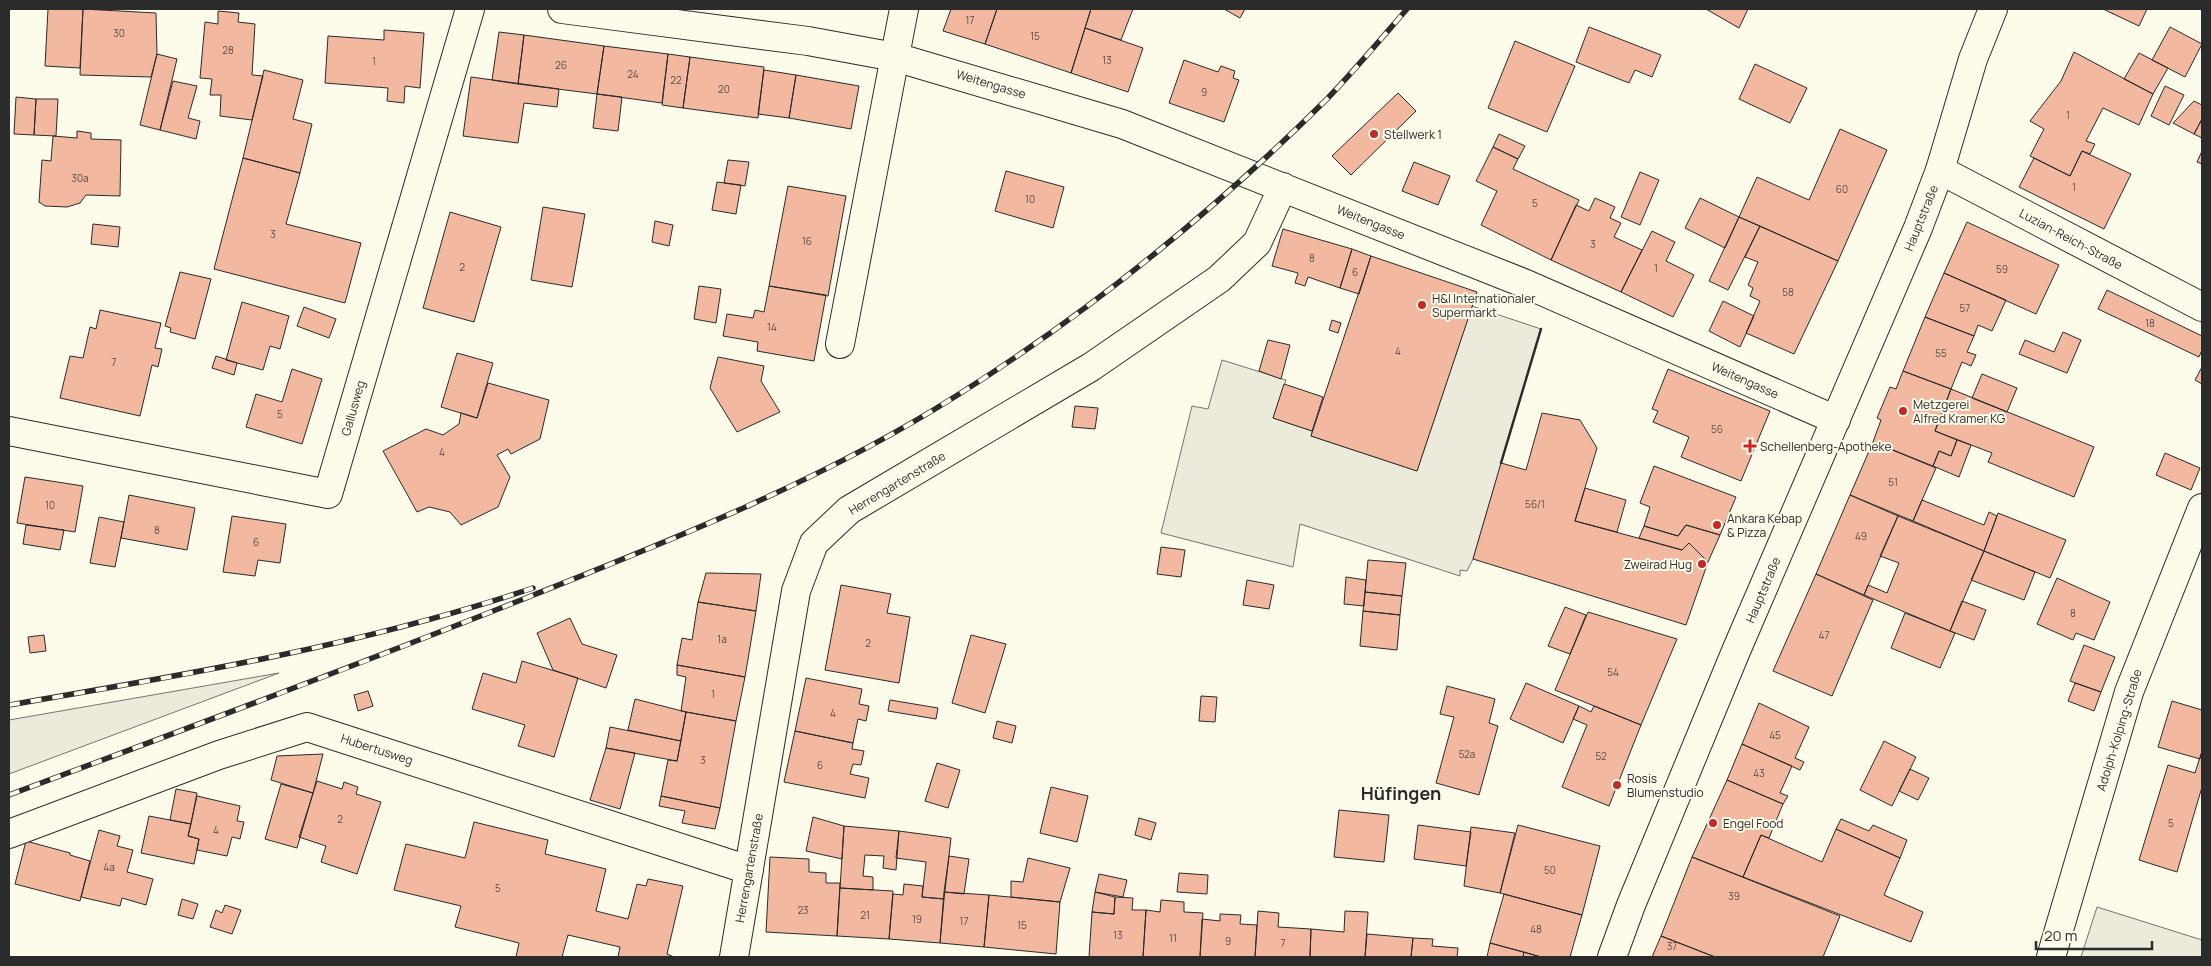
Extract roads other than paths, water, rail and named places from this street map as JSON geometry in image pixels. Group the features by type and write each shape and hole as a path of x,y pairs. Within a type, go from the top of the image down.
{"street":[{"name":"Gallusweg","path":"9,432 328,494 470,9"},
{"name":"Weitengasse","path":"562,9 808,41 895,57 1122,124 1526,284 1836,420"},
{"path":"840,344 904,9"},
{"name":"Hauptstraße","path":"1612,957 1631,904 1675,798 1940,170 1973,59 1993,9"},
{"name":"Luzian-Reich-Straße","path":"1940,170 2202,307"},
{"name":"Herrengartenstraße","path":"734,957 796,591 814,543 850,510 1091,367 1219,279 1258,243 1283,187"},
{"name":"Adolph-Kolping-Straße","path":"2051,957 2129,692 2202,508"},
{"name":"Hubertusweg","path":"9,834 219,755 307,726 749,870"}],"railway":[{"path":"9,795 405,646 644,551 803,480 906,426 1006,364 1054,330 1102,295 1195,221 1326,100 1407,9"},
{"path":"9,705 273,657 404,626 533,588"}],"place":[{"name":"Stellwerk 1","path":"1374,134"},
{"name":"H&I Internationaler Supermarkt","path":"1422,305"},
{"name":"Metzgerei Alfred Kramer KG","path":"1903,411"},
{"name":"Schellenberg-Apotheke","path":"1750,446"},
{"name":"Ankara Kebap & Pizza","path":"1717,525"},
{"name":"Zweirad Hug","path":"1702,564"},
{"name":"Rosis Blumenstudio","path":"1617,785"},
{"name":"Engel Food","path":"1713,823"}],"district":[{"name":"Hüfingen","path":"1401,793"}]}
